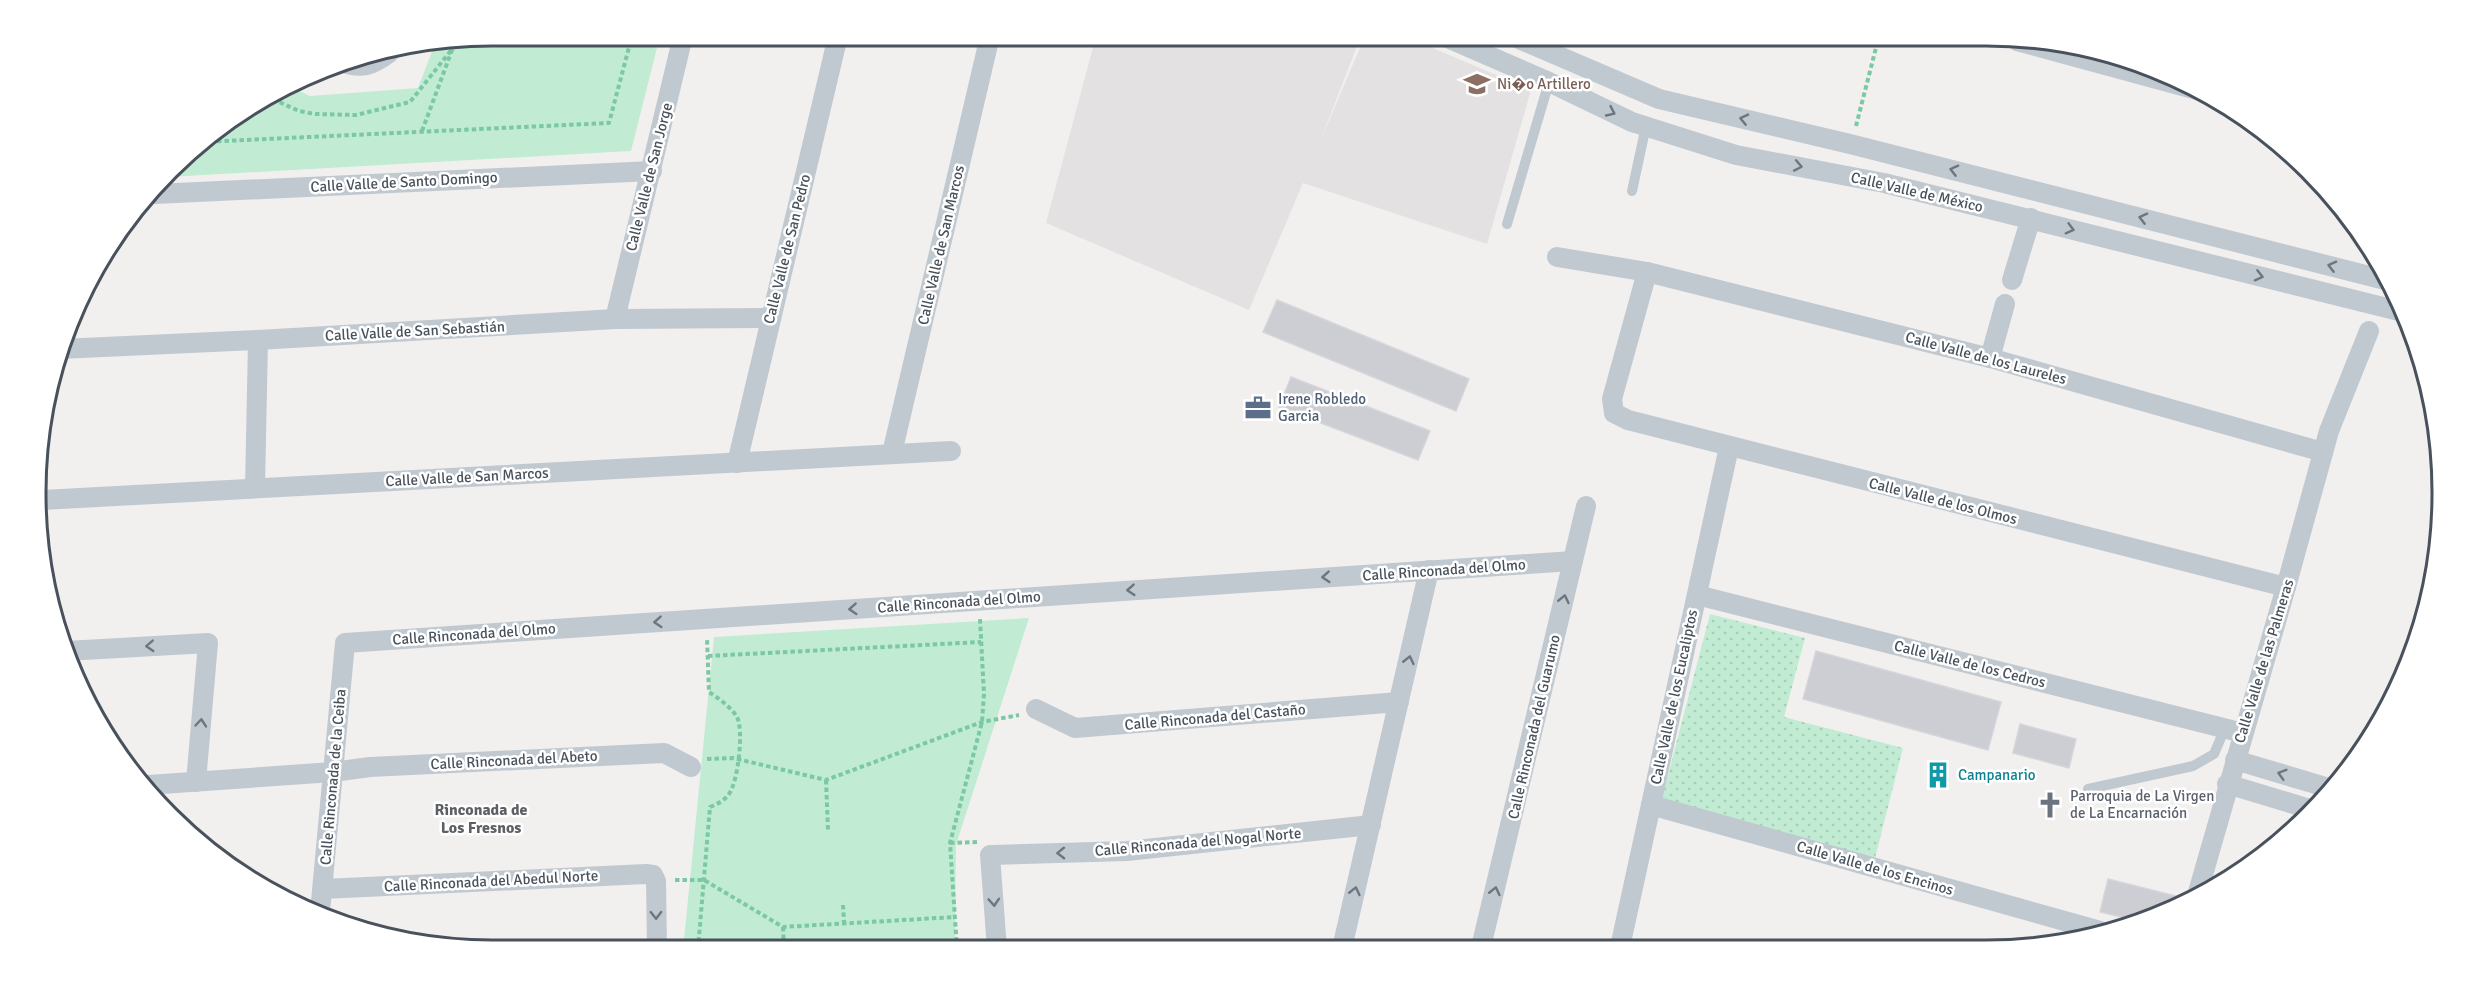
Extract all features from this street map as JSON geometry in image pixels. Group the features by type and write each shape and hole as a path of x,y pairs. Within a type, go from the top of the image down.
{"street":[{"name":"Calle Valle de San Jorge","path":"615,319 681,46"},
{"name":"Calle Valle de San Pedro","path":"737,463 836,46"},
{"name":"Calle Valle de San Marcos","path":"891,453 988,46"},
{"name":"Calle Valle de México","path":"1466,46 1646,126 1736,154 1884,183 2392,309"},
{"name":"Calle Valle de México","path":"1535,46 1659,99 1892,154 2376,278"},
{"path":"2062,53 2145,76"},
{"path":"1884,183 1892,154"},
{"name":"Calle Valle de Santo Domingo","path":"162,194 652,171"},
{"path":"2012,280 2031,218"},
{"name":"Calle Valle de los Laureles","path":"1557,257 1647,272 1990,358 2323,452"},
{"name":"Calle Valle de los Olmos","path":"1647,272 1612,399 1614,413 1628,420 2286,587"},
{"path":"1990,358 2006,304"},
{"name":"Calle Valle de San Sebastián","path":"70,349 615,319 770,318"},
{"name":"Calle Valle de las Palmeras","path":"2200,884 2235,760 2234,731 2286,587 2328,430 2369,331"},
{"path":"255,488 258,340"},
{"name":"Calle Valle de los Eucaliptos","path":"1622,940 1729,447"},
{"name":"Calle Valle de San Marcos","path":"46,500 951,451"},
{"name":"Calle Rinconada del Guarumo","path":"1483,940 1586,506"},
{"name":"Calle Rinconada del Olmo","path":"345,643 1573,561"},
{"path":"1344,940 1429,570"},
{"name":"Calle Valle de los Cedros","path":"1697,595 2234,731"},
{"path":"75,650 208,643 196,782"},
{"name":"Calle Rinconada de la Ceiba","path":"321,905 345,643"},
{"name":"Calle Rinconada del Castaño","path":"1036,709 1075,728 1399,702"},
{"name":"Calle Rinconada del Abeto","path":"155,785 333,772 370,767 664,753 691,767"},
{"path":"2235,760 2322,786"},
{"path":"2228,784 2303,807"},
{"name":"Calle Valle de los Encinos","path":"1651,805 2087,927"},
{"name":"Calle Rinconada del Nogal Norte","path":"996,940 990,855 1127,851 1371,825"},
{"name":"Calle Rinconada del Abedul Norte","path":"322,889 646,874 653,875 656,881"},
{"path":"656,881 657,940"}],"lane":[{"path":"1507,224 1549,82"},
{"path":"1632,191 1646,126"},
{"path":"2088,789 2193,766 2214,754 2234,731"}],"path":[{"path":"218,141 609,123 629,46"},
{"path":"1851,144 1876,46"},
{"path":"422,131 453,48"},
{"path":"279,102 299,111 315,114 356,115 410,102 453,48"},
{"path":"956,940 950,843 982,722 984,694 979,600"},
{"path":"699,940 710,807 722,802 730,793 738,759 740,734 737,717 709,692 706,619"},
{"path":"708,656 981,642"},
{"path":"691,767 709,758 738,759 826,780 982,722 1011,718 1036,709"},
{"path":"826,780 828,830"},
{"path":"656,881 704,880 783,927 955,917"},
{"path":"843,905 844,922"},
{"path":"783,927 784,940"}],"shaded area":[{"path":"1093,46 1357,46 1319,144 1361,46 1428,46 1531,90 1487,244 1303,183 1249,310 1046,223"}],"green space":[{"path":"493,46 657,46 631,151 178,177 221,139 245,122 300,91 310,96 418,88 432,50"},
{"path":"1710,614 1805,638 1784,717 1903,748 1875,858 1661,802"},
{"path":"1029,618 956,845 955,940 684,940 714,637"}],"building":[{"path":"1277,300 1469,379 1456,411 1263,332"},
{"path":"1291,377 1430,431 1418,460 1279,407"},
{"path":"1816,651 2001,702 1988,750 1803,699"},
{"path":"2020,724 2076,739 2069,768 2013,753"},
{"name":"Campanario","path":"1939,766 1948,778 1937,785 1929,772"},
{"path":"2108,879 2176,896 2124,918 2100,912"}],"place":[{"name":"Ni�o Artillero","path":"1477,84"},
{"name":"Irene Robledo Garcia","path":"1258,408"},
{"name":"Campanario","path":"1938,775"},
{"name":"Parroquia de La Virgen de La Encarnación","path":"2050,805"}],"district":[{"name":"Rinconada de Los Fresnos","path":"481,819"}]}
